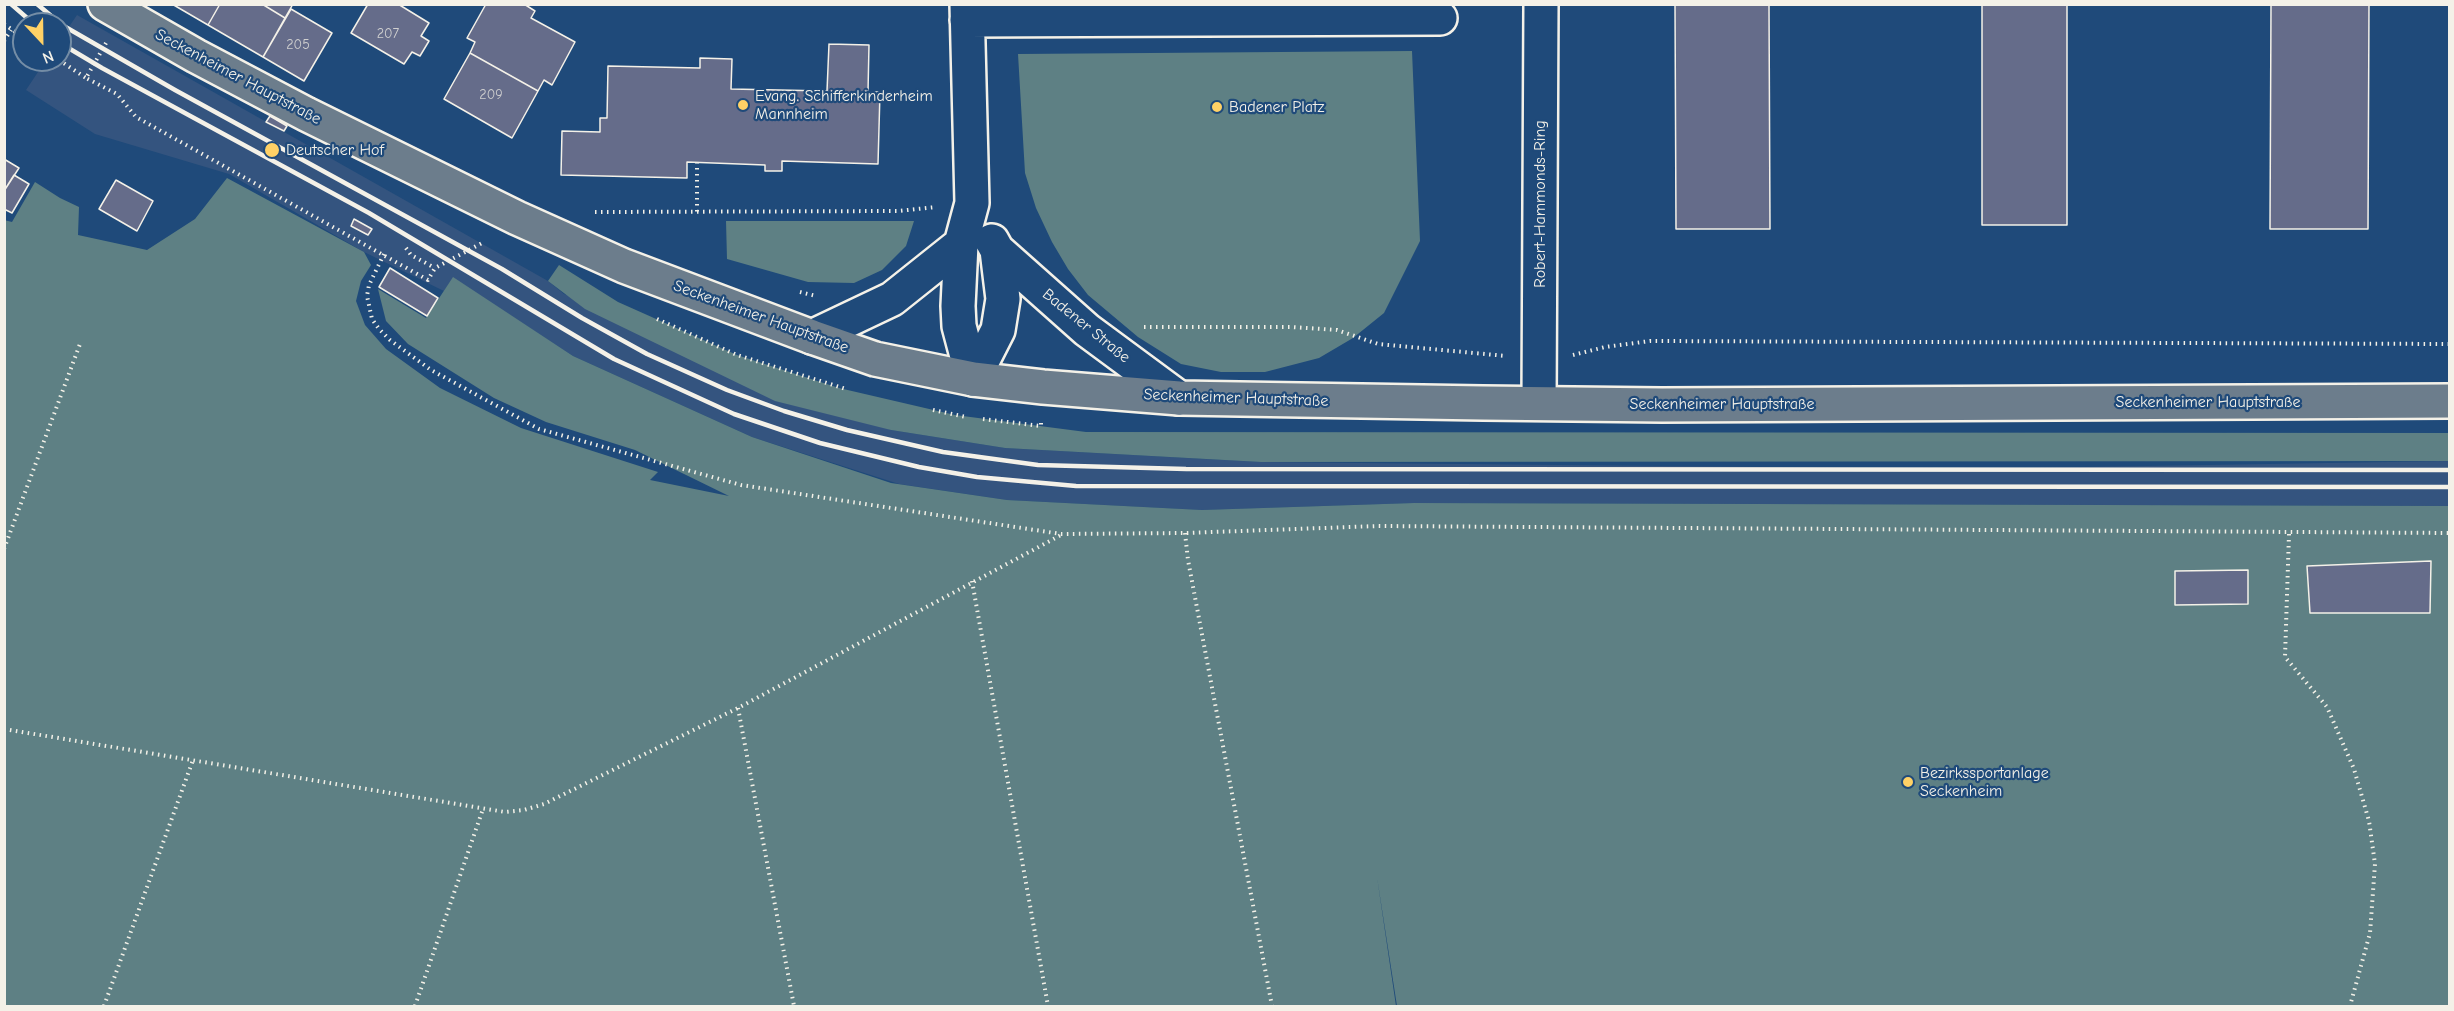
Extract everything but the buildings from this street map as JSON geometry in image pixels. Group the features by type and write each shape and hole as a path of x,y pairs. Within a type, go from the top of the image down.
{"main road":[{"name":"Seckenheimer Hauptstraße","path":"114,10 306,114 517,218 624,266 875,359 973,379 1179,398 1674,405 2450,401"}],"street":[{"name":"Robert-Hammonds-Ring","path":"1539,403 1541,4"},
{"path":"967,12 1440,18"},
{"name":"Badener Straße","path":"967,12 972,203 961,244 958,306 959,326 973,379"},
{"name":"Badener Straße","path":"972,203 996,250 1003,299 998,330 973,379"},
{"path":"812,337 892,299 961,244"},
{"name":"Badener Straße","path":"996,250 1087,330 1179,398"}],"path":[{"path":"86,78 114,10"},
{"path":"4,24 12,30 4,42"},
{"path":"72,69 117,94 136,117 429,280 435,268 411,255 406,248"},
{"path":"697,162 697,212"},
{"path":"586,212 898,212 972,203"},
{"path":"384,254 369,285 367,296 372,319 379,329 390,340 431,370 539,429 741,485 1062,534 1185,533 1390,526 2289,534 2450,533"},
{"path":"1143,327 1292,327 1337,330 1378,344 1539,358 1560,358 1605,347 1650,341 2450,344"},
{"path":"4,549 80,344"},
{"path":"1185,533 1188,560 1272,1006"},
{"path":"4,729 505,812 524,810 544,804 738,708 1062,534"},
{"path":"2289,534 2285,657 2327,707 2357,780 2369,820 2375,864 2370,933 2350,1006"},
{"path":"972,581 1048,1006"},
{"path":"738,708 794,1006"},
{"path":"104,1006 193,760"},
{"path":"415,1006 483,808"}],"shaded area":[{"path":"77,15 548,281 564,294 891,430 1005,448 1261,462 1963,469 2449,461 2449,506 1414,503 1202,510 1007,500 899,484 752,437 573,356 453,278 444,291 364,252 229,174 95,134 26,90 38,72 72,72 72,22"}],"green space":[{"name":"Badener Platz","path":"1412,51 1420,241 1384,313 1353,338 1319,358 1265,372 1221,372 1181,364 1138,337 1088,295 1068,269 1052,242 1036,208 1025,173 1018,54"},
{"path":"227,178 364,252 371,265 361,281 356,301 365,325 386,349 440,388 521,428 658,472 650,480 729,496 635,450 546,422 494,398 408,344 386,321 378,289 426,318 453,277 573,356 752,437 891,483 1007,500 1202,510 1414,503 2449,506 2449,1006 1397,1006 1377,877 1396,1006 5,1006 4,220 12,222 35,182 79,207 78,235 147,250 195,219"},
{"path":"726,221 914,221 906,246 882,270 854,283 808,282 727,259"},
{"path":"559,265 618,302 737,355 839,388 955,415 1086,432 2449,433 2449,461 1261,462 1005,448 891,430 775,401 585,309 548,281"}],"railway":[{"path":"11,4 20,12"},
{"path":"37,4 62,25 175,90 502,269 582,318 647,354 727,390 784,411 847,430 943,452 1038,465 1186,469 2450,470"},
{"path":"72,50 369,213 614,359 734,414 820,443 919,467 977,477 1076,486 2450,487"}],"place":[{"name":"Evang. Schifferkinderheim Mannheim","path":"743,105"},
{"name":"Badener Platz","path":"1217,107"},
{"name":"Deutscher Hof","path":"272,150"},
{"name":"Bezirkssportanlage Seckenheim","path":"1908,782"}]}
